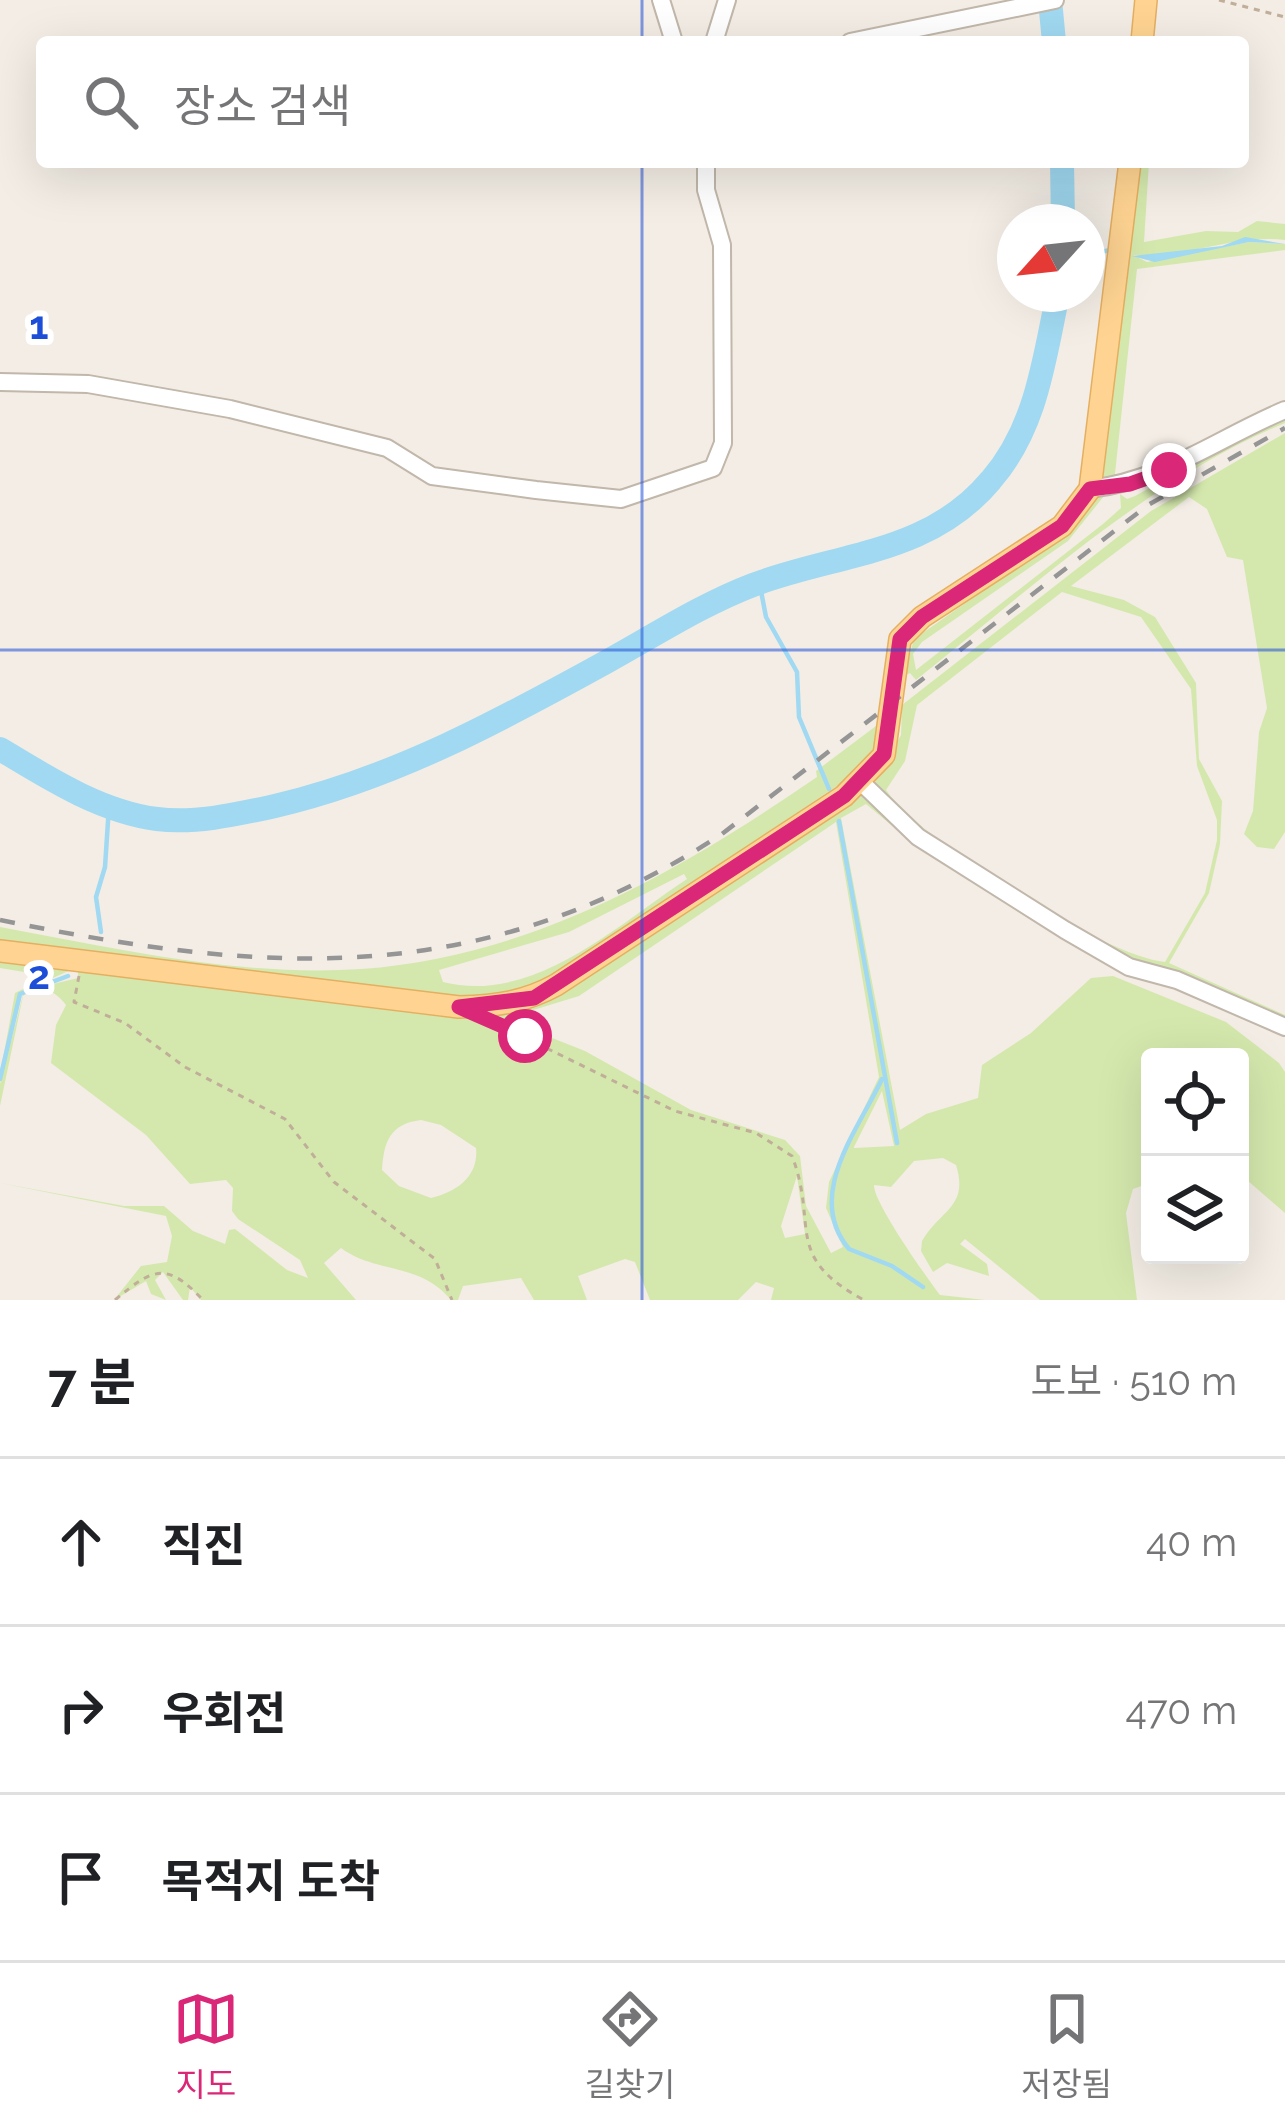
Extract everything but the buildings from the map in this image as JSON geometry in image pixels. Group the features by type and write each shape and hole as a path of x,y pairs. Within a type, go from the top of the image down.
{"main road":[{"path":"1143,36 1146,0"},
{"path":"0,951 459,1007 515,1002 556,985 862,783 881,762 888,742 900,639 922,617 1062,526 1090,489 1129,168"}],"street":[{"path":"662,0 672,36"},
{"path":"716,36 728,0"},
{"path":"879,36 1055,0"},
{"path":"0,382 88,384 283,420 387,448 432,476 621,500 661,488 713,468 721,460 722,244 706,190 706,168"},
{"path":"1090,489 1158,475 1285,410"},
{"path":"862,783 918,837 1129,967 1178,980 1285,1028"}],"path":[{"path":"1219,0 1285,17"},
{"path":"79,962 74,1002 124,1023 185,1067 285,1119 334,1181 435,1259 452,1300"},
{"path":"491,1021 675,1111 756,1133 792,1156 807,1247 816,1265 864,1300"},
{"path":"115,1300 149,1274 163,1271 185,1279 203,1300"}],"green space":[{"path":"1138,168 1149,168 1144,242 1206,231 1238,232 1257,221 1285,224 1285,240 1247,240 1172,254 1133,255 1147,262 1249,242 1285,244 1285,250 1137,269 1114,483 1103,479"},
{"path":"1285,414 1285,423 1185,475 1092,539 916,680 910,673 904,676 914,639 1070,530 1097,497 1104,496 1068,541 922,642 913,654 916,670 1103,524 1121,508 1120,494 1127,499 1135,496"},
{"path":"1285,433 1285,832 1274,849 1257,847 1244,834 1253,811 1259,732 1267,708 1243,560 1227,557 1207,509 1189,497 1071,586 1124,600 1155,617 1196,683 1199,759 1222,801 1220,844 1209,893 1169,963 1285,1015 1285,1024 1137,964 1063,921 1137,955 1165,962 1205,893 1217,820 1197,766 1191,689 1141,617 1062,592 917,705 905,761 886,790 935,838 1009,889 933,844 874,784 901,735 902,705 1151,511"},
{"path":"884,720 876,750 855,774 549,978 512,993 472,998 0,942 0,927 179,959 270,969 361,969 424,961 485,947 602,904 712,845 817,777 816,771","holes":["684,874 687,879 603,938 541,972 476,986 443,982 439,970 569,932"]},
{"path":"860,794 1006,900 920,849 866,804 841,818 900,1130 926,1114 978,1098 982,1065 1031,1033 1091,978 1113,976 1226,1022 1279,1063 1285,1072 1285,1213 1249,1182 1249,1048 1141,1048 1141,1186 1133,1189 1126,1213 1137,1300 1040,1300 965,1239 960,1244 987,1264 989,1276 947,1263 933,1272 921,1251 922,1241 959,1190 956,1165 943,1158 914,1161 891,1187 874,1185 876,1194 940,1295 985,1300 771,1300 774,1288 756,1282 738,1300 650,1300 635,1262 625,1259 578,1276 587,1300 534,1300 521,1278 463,1286 458,1300 451,1300 426,1280 341,1248 324,1263 356,1300 201,1300 190,1287 188,1300 183,1300 163,1272 155,1280 166,1300 151,1294 146,1281 114,1300 141,1266 167,1262 172,1236 166,1216 0,1183 124,1206 164,1206 193,1231 225,1244 229,1230 235,1229 287,1270 308,1278 300,1260 238,1219 232,1211 233,1188 226,1180 190,1184 146,1135 51,1063 56,1025 66,1005 52,992 41,989 23,996 0,1106 0,1084 24,991 78,978 78,970 505,1012","holes":["836,822 879,1077 829,1182 826,1208 843,1247 831,1253 806,1206 800,1156 785,1140 691,1110 585,1051 504,1019 579,996","882,1091 894,1146 854,1148","421,1120 441,1125 476,1148 470,1175 449,1192 431,1198 399,1186 382,1170 391,1136 402,1125","797,1176 805,1234 785,1238 781,1226"]},
{"path":"0,960 73,969 19,993 0,1075 15,993 49,976 0,968"}],"water":[{"path":"1245,237 1285,244 1249,242 1155,262 1132,256 1222,246"}],"waterway":[{"path":"1050,0 1053,36"},
{"path":"1062,168 1063,204"},
{"path":"1105,251 1110,250"},
{"path":"0,749 95,801 136,815 171,820 275,806 405,763 528,705 734,593 880,549 939,524 991,480 1019,438 1036,392 1054,312"},
{"path":"752,585 761,591 766,617 797,672 799,717 829,789"},
{"path":"101,932 96,897 105,867 109,806"},
{"path":"839,821 897,1143"},
{"path":"0,1079 20,994 68,976"},
{"path":"882,1079 840,1163 832,1207 837,1229 849,1249 892,1266 923,1287"}],"railway":[{"path":"0,920 192,952 282,958 371,956 458,944 545,921 633,885 722,834 1148,505 1285,428"}],"route":[{"path":"525,1036 459,1007 534,998 862,783 884,754 892,724 894,656 911,626 1062,526 1090,489 1147,480 1169,470"}]}
